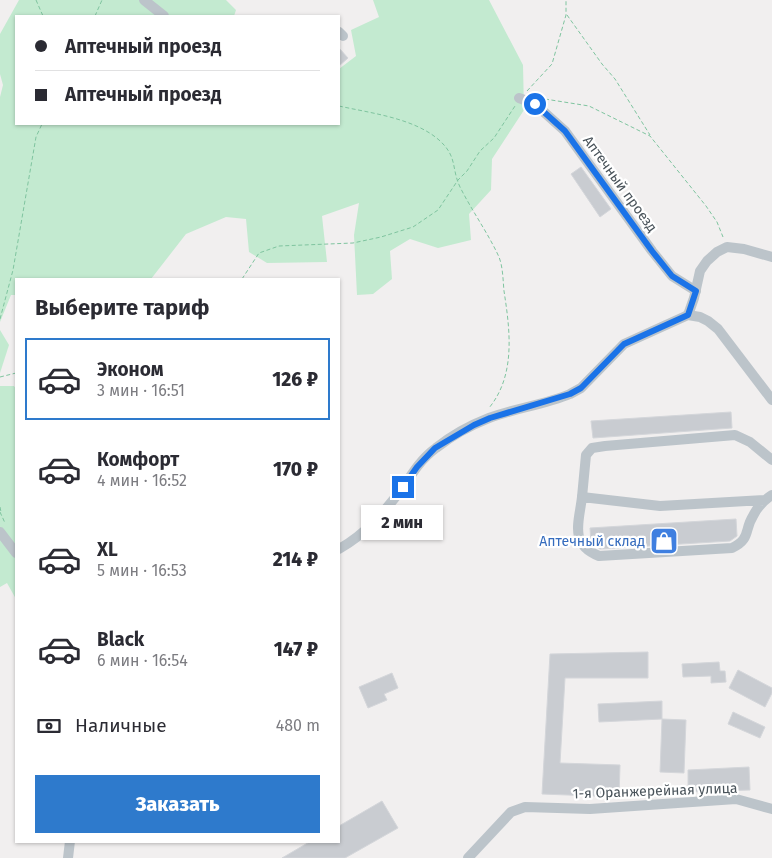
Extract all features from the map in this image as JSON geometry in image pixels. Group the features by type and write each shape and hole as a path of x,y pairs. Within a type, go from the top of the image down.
{"street":[{"path":"144,0 163,15"},
{"name":"Аптечный проезд","path":"519,98 535,104 565,131 672,276 696,291"},
{"path":"688,315 700,271 707,261 726,247 744,249 772,257"},
{"path":"340,548 349,544 373,524 417,467 435,448 474,425 490,418 570,394 581,388 624,344 688,315 700,316 718,328 772,400"},
{"path":"768,498 752,516 746,538 742,544 732,548 599,556 582,546 577,536 586,455 592,448 735,435 750,442 772,460"},
{"path":"582,497 660,506 768,498"},
{"path":"0,532 15,552"},
{"name":"1-я Оранжерейная улица","path":"468,858 511,812 525,806 590,809 736,799 772,809"},
{"path":"68,858 70,843"}],"path":[{"path":"36,0 44,15"},
{"path":"95,15 102,0"},
{"path":"242,278 260,253 279,246 353,242 381,237 413,227 438,210 480,151 494,138 519,98 552,64 566,15 566,0"},
{"path":"566,15 602,64 615,78 650,136 716,222 726,247"},
{"path":"538,99 589,106 650,136"},
{"path":"340,106 416,124 439,140 452,156 459,185 500,259 506,300 510,342 505,376 495,400 485,412"},
{"path":"0,318 13,270 36,137 42,125"},
{"path":"0,377 15,372"},
{"path":"0,507 1,513"}],"green space":[{"path":"19,0 226,0 236,10 234,15 15,15 15,125 340,125 340,68 356,56 351,30 379,17 373,0 489,0 523,65 524,110 492,159 491,190 469,214 471,240 438,248 410,239 390,251 392,279 373,294 357,295 354,235 359,203 322,216 327,262 267,263 249,252 246,219 226,217 186,234 152,278 15,278 15,295 11,295 0,322 0,97 3,85 0,74 0,34"},
{"path":"0,330 9,345 0,373"},
{"path":"0,386 14,386 15,597 7,583 0,587"}],"building":[{"path":"340,49 348,58 340,65"},
{"path":"581,167 611,209 600,217 571,174"},
{"path":"731,412 732,428 593,438 591,421"},
{"path":"736,519 737,536 730,541 600,549 591,543 590,528"},
{"path":"648,652 648,678 565,678 560,763 620,765 619,797 542,794 550,654"},
{"path":"719,662 720,671 725,671 726,682 711,683 711,676 683,677 682,664"},
{"path":"738,670 772,688 772,693 765,707 729,688"},
{"path":"392,673 398,688 384,694 387,700 368,708 359,687"},
{"path":"662,701 662,719 599,722 598,704"},
{"path":"733,712 765,727 760,738 728,724"},
{"path":"662,719 686,720 684,773 660,772"},
{"path":"749,767 750,790 688,792 688,770"},
{"path":"382,801 398,828 345,858 282,858 308,843 340,843 340,825"}],"place":[{"name":"Аптечный склад","path":"664,541"}],"route":[{"path":"403,487 417,467 435,448 474,425 490,418 560,398 581,388 624,344 688,315 694,298 696,291 672,276 565,131 535,104"}]}
